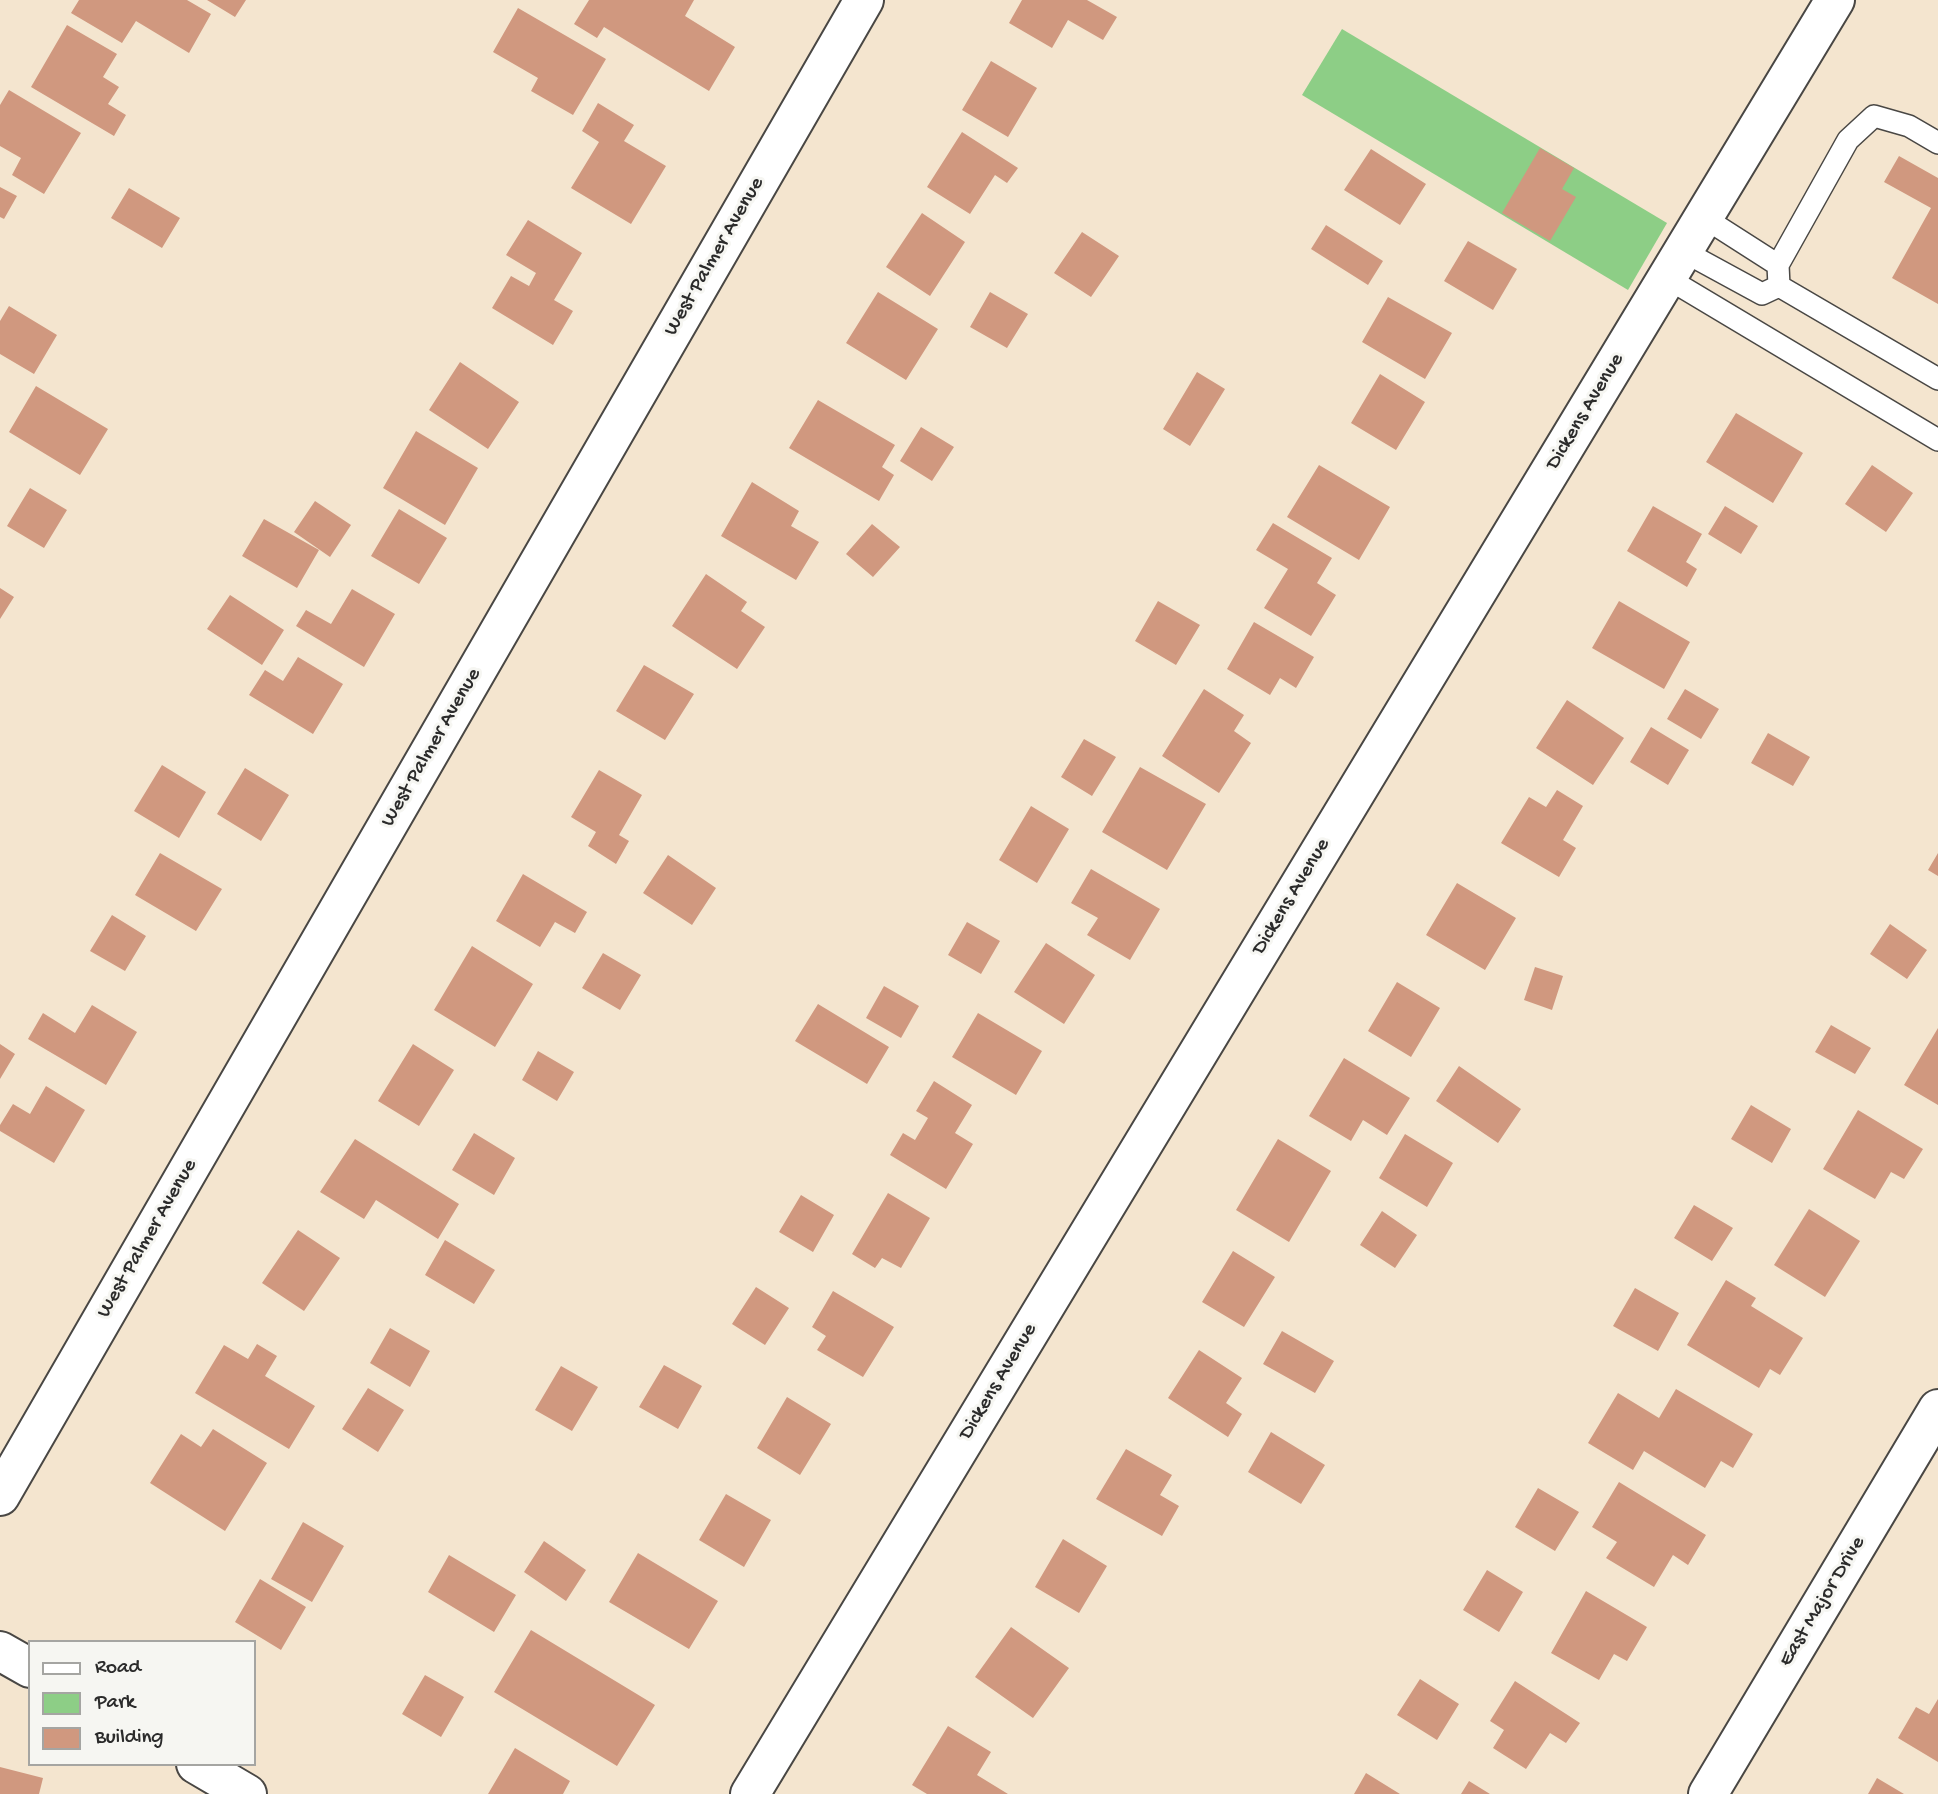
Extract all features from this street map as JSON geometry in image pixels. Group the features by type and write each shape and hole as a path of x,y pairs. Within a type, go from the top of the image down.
{"street":[{"name":"West Palmer Avenue","path":"0,1496 864,0"},
{"name":"Dickens Avenue","path":"750,1794 1835,0"},
{"name":"East Major Drive","path":"1708,1794 1938,1409"},
{"path":"0,1651 28,1667"},
{"path":"199,1766 247,1794"}],"lane":[{"path":"1779,286 1778,265 1849,140 1874,116 1909,126 1938,143"},
{"path":"1703,217 1778,265"},
{"path":"1675,264 1762,294 1779,286"},
{"path":"1675,264 1938,440"},
{"path":"1779,286 1938,379"}],"green space":[{"path":"1342,29 1667,223 1628,290 1302,95"}],"building":[{"path":"79,0 187,0 211,14 189,53 136,21 122,43 71,13"},
{"path":"207,0 246,0 235,17"},
{"path":"589,0 694,0 685,16 735,47 709,91 604,27 597,38 574,24"},
{"path":"1022,0 1087,0 1117,17 1103,40 1068,20 1052,48 1009,23"},
{"path":"518,8 606,59 573,115 531,91 538,78 493,52"},
{"path":"67,25 117,54 103,77 119,87 108,104 126,115 114,136 31,87"},
{"path":"991,61 1037,88 1008,137 962,110"},
{"path":"9,90 81,133 44,194 12,175 21,158 0,146 0,105"},
{"path":"598,103 634,125 624,141 666,166 631,224 571,188 599,142 582,131"},
{"path":"962,132 1018,168 1007,183 995,175 970,214 927,187"},
{"path":"1540,148 1574,168 1562,189 1576,197 1550,241 1502,213"},
{"path":"1371,149 1426,184 1400,225 1344,190"},
{"path":"1899,156 1938,178 1938,304 1892,278 1931,208 1884,182"},
{"path":"0,187 17,196 4,219 0,217"},
{"path":"129,188 180,218 162,248 111,218"},
{"path":"922,213 965,242 930,296 886,267"},
{"path":"528,220 582,253 554,300 573,311 553,345 492,308 511,276 529,286 536,273 506,255"},
{"path":"1326,225 1383,261 1368,285 1311,249"},
{"path":"1082,232 1119,256 1091,297 1054,273"},
{"path":"1468,241 1517,269 1493,310 1444,281"},
{"path":"878,292 938,329 906,380 846,343"},
{"path":"990,292 1028,314 1007,348 970,327"},
{"path":"1388,297 1452,333 1425,379 1362,342"},
{"path":"9,306 57,335 34,374 0,354 0,321"},
{"path":"460,362 519,402 488,449 429,410"},
{"path":"1197,372 1225,389 1190,446 1163,429"},
{"path":"1380,374 1425,402 1396,450 1351,423"},
{"path":"36,386 108,429 80,475 9,432"},
{"path":"818,400 895,445 882,467 894,475 879,501 789,448"},
{"path":"1736,413 1803,453 1773,503 1706,462"},
{"path":"921,427 954,447 932,481 900,461"},
{"path":"416,431 478,468 445,525 383,488"},
{"path":"1319,465 1390,507 1359,560 1287,517"},
{"path":"1872,465 1913,493 1886,532 1845,504"},
{"path":"752,482 799,511 791,526 819,542 796,580 721,536"},
{"path":"30,488 67,510 44,548 7,526"},
{"path":"315,501 351,525 330,557 294,532"},
{"path":"1653,506 1702,534 1686,562 1697,569 1687,587 1627,551"},
{"path":"1725,506 1758,526 1741,554 1708,534"},
{"path":"399,509 447,538 419,584 371,556"},
{"path":"264,519 319,550 297,588 242,556"},
{"path":"1273,523 1332,558 1317,583 1336,595 1311,636 1264,608 1288,569 1256,550"},
{"path":"872,524 900,547 873,577 846,554"},
{"path":"706,574 747,602 741,611 765,627 737,669 672,626"},
{"path":"0,588 14,597 0,619"},
{"path":"352,589 395,614 364,667 296,626 306,610 331,624"},
{"path":"230,595 284,630 262,665 207,629"},
{"path":"1158,601 1200,625 1176,665 1135,641"},
{"path":"1619,601 1690,642 1664,689 1592,648"},
{"path":"1254,622 1314,657 1296,688 1280,678 1270,695 1227,669"},
{"path":"298,657 343,684 313,734 249,695 265,670 283,681"},
{"path":"644,665 694,694 665,740 616,711"},
{"path":"1204,689 1244,715 1234,731 1251,743 1219,793 1162,756"},
{"path":"1685,689 1719,709 1701,739 1667,719"},
{"path":"1567,700 1624,738 1593,785 1536,748"},
{"path":"1651,727 1689,750 1668,785 1630,762"},
{"path":"1768,733 1810,757 1793,786 1751,763"},
{"path":"1084,739 1116,757 1092,796 1061,777"},
{"path":"162,765 206,792 179,838 134,811"},
{"path":"1140,767 1206,804 1167,870 1102,832"},
{"path":"245,768 289,795 261,841 217,814"},
{"path":"599,770 642,795 619,835 629,841 616,864 588,846 596,832 571,817"},
{"path":"1557,790 1583,806 1563,840 1576,848 1559,877 1501,843 1529,797 1546,807"},
{"path":"1031,806 1069,829 1037,883 999,860"},
{"path":"160,853 222,889 196,931 135,895"},
{"path":"1938,853 1938,876 1928,870"},
{"path":"668,855 716,888 692,925 643,893"},
{"path":"1091,869 1160,909 1130,960 1087,935 1098,918 1071,903"},
{"path":"523,874 587,912 575,933 555,922 540,947 496,921"},
{"path":"1457,883 1516,918 1485,970 1426,935"},
{"path":"112,915 146,936 125,971 90,951"},
{"path":"967,922 1000,941 981,974 948,955"},
{"path":"1890,924 1927,950 1907,979 1870,954"},
{"path":"1046,943 1095,975 1064,1024 1014,992"},
{"path":"472,946 533,984 495,1047 434,1010"},
{"path":"603,953 641,975 620,1010 582,988"},
{"path":"1535,967 1563,976 1552,1010 1524,1000"},
{"path":"1397,982 1440,1008 1411,1057 1368,1031"},
{"path":"884,986 919,1006 901,1038 866,1018"},
{"path":"818,1004 889,1047 867,1084 795,1041"},
{"path":"92,1005 137,1032 106,1085 28,1039 43,1013 75,1033"},
{"path":"978,1013 1042,1051 1016,1095 952,1057"},
{"path":"1831,1025 1871,1048 1855,1074 1815,1052"},
{"path":"1938,1028 1938,1105 1904,1085"},
{"path":"0,1044 15,1054 0,1079"},
{"path":"413,1044 454,1070 419,1126 378,1101"},
{"path":"538,1051 574,1072 557,1101 522,1080"},
{"path":"1344,1058 1410,1098 1387,1135 1363,1120 1351,1141 1309,1116"},
{"path":"1459,1066 1521,1109 1498,1143 1436,1101"},
{"path":"934,1081 972,1105 955,1133 973,1144 946,1189 890,1155 903,1133 915,1140 928,1118 916,1111"},
{"path":"46,1086 85,1110 54,1163 0,1131 0,1125 13,1104 30,1114"},
{"path":"1751,1105 1791,1129 1772,1163 1731,1139"},
{"path":"1858,1110 1923,1149 1904,1179 1891,1172 1875,1199 1823,1169"},
{"path":"474,1133 515,1158 494,1195 452,1170"},
{"path":"1405,1134 1453,1163 1427,1207 1379,1178"},
{"path":"355,1139 459,1204 438,1239 376,1200 364,1219 320,1192"},
{"path":"1278,1139 1331,1171 1289,1242 1236,1210"},
{"path":"888,1193 930,1218 901,1268 882,1258 875,1268 852,1254"},
{"path":"801,1195 834,1215 813,1252 779,1232"},
{"path":"1694,1205 1733,1228 1712,1261 1674,1238"},
{"path":"1809,1209 1860,1241 1825,1297 1774,1265"},
{"path":"1382,1211 1417,1235 1395,1268 1360,1245"},
{"path":"298,1230 340,1258 304,1311 262,1283"},
{"path":"445,1240 495,1270 474,1304 425,1275"},
{"path":"1233,1251 1275,1277 1244,1327 1202,1302"},
{"path":"1726,1280 1756,1298 1751,1306 1803,1338 1780,1375 1770,1369 1759,1388 1687,1345"},
{"path":"756,1287 789,1308 765,1345 732,1324"},
{"path":"1635,1288 1679,1313 1658,1351 1613,1326"},
{"path":"833,1291 894,1327 863,1377 817,1350 826,1336 812,1327"},
{"path":"390,1328 430,1351 410,1387 370,1363"},
{"path":"1282,1331 1334,1361 1315,1393 1263,1364"},
{"path":"257,1344 277,1356 265,1376 315,1406 289,1449 195,1393 224,1345 248,1359"},
{"path":"1199,1350 1242,1378 1226,1403 1242,1414 1228,1437 1168,1398"},
{"path":"664,1365 702,1386 678,1429 639,1407"},
{"path":"561,1366 598,1387 572,1431 535,1410"},
{"path":"368,1388 404,1410 378,1452 342,1429"},
{"path":"1676,1389 1753,1434 1733,1468 1721,1461 1705,1488 1644,1451 1633,1470 1588,1443 1618,1393 1659,1418"},
{"path":"787,1397 831,1424 800,1475 757,1448"},
{"path":"213,1429 267,1463 225,1531 150,1483 181,1434 201,1447"},
{"path":"1271,1432 1325,1465 1301,1504 1248,1472"},
{"path":"1126,1449 1172,1475 1160,1495 1179,1506 1162,1536 1096,1499"},
{"path":"1619,1482 1706,1535 1688,1565 1673,1555 1654,1587 1606,1558 1617,1542 1592,1527"},
{"path":"1538,1488 1579,1512 1555,1551 1515,1527"},
{"path":"726,1494 771,1520 744,1567 699,1540"},
{"path":"303,1522 344,1546 312,1602 271,1579"},
{"path":"1063,1539 1107,1566 1079,1613 1035,1587"},
{"path":"544,1541 586,1570 566,1601 524,1572"},
{"path":"638,1553 718,1601 689,1649 609,1602"},
{"path":"449,1555 516,1595 494,1632 428,1592"},
{"path":"1487,1570 1523,1592 1499,1632 1463,1610"},
{"path":"260,1579 306,1607 281,1650 235,1622"},
{"path":"1586,1591 1647,1627 1627,1661 1614,1654 1599,1680 1551,1653"},
{"path":"1011,1627 1069,1668 1033,1718 975,1677"},
{"path":"531,1630 655,1705 617,1766 494,1692"},
{"path":"425,1675 464,1697 441,1737 402,1714"},
{"path":"1420,1679 1459,1704 1437,1740 1397,1715"},
{"path":"1515,1681 1580,1723 1566,1743 1550,1733 1526,1769 1493,1748 1504,1730 1490,1721"},
{"path":"1938,1699 1938,1762 1898,1738 1916,1707 1929,1714"},
{"path":"948,1726 991,1752 977,1775 1008,1794 927,1794 912,1785"},
{"path":"515,1748 570,1781 563,1794 488,1794"},
{"path":"0,1767 43,1778 39,1794 0,1794"},
{"path":"1366,1773 1400,1794 1354,1794"},
{"path":"1877,1778 1904,1794 1868,1794"},
{"path":"1469,1781 1490,1794 1461,1794"}]}
